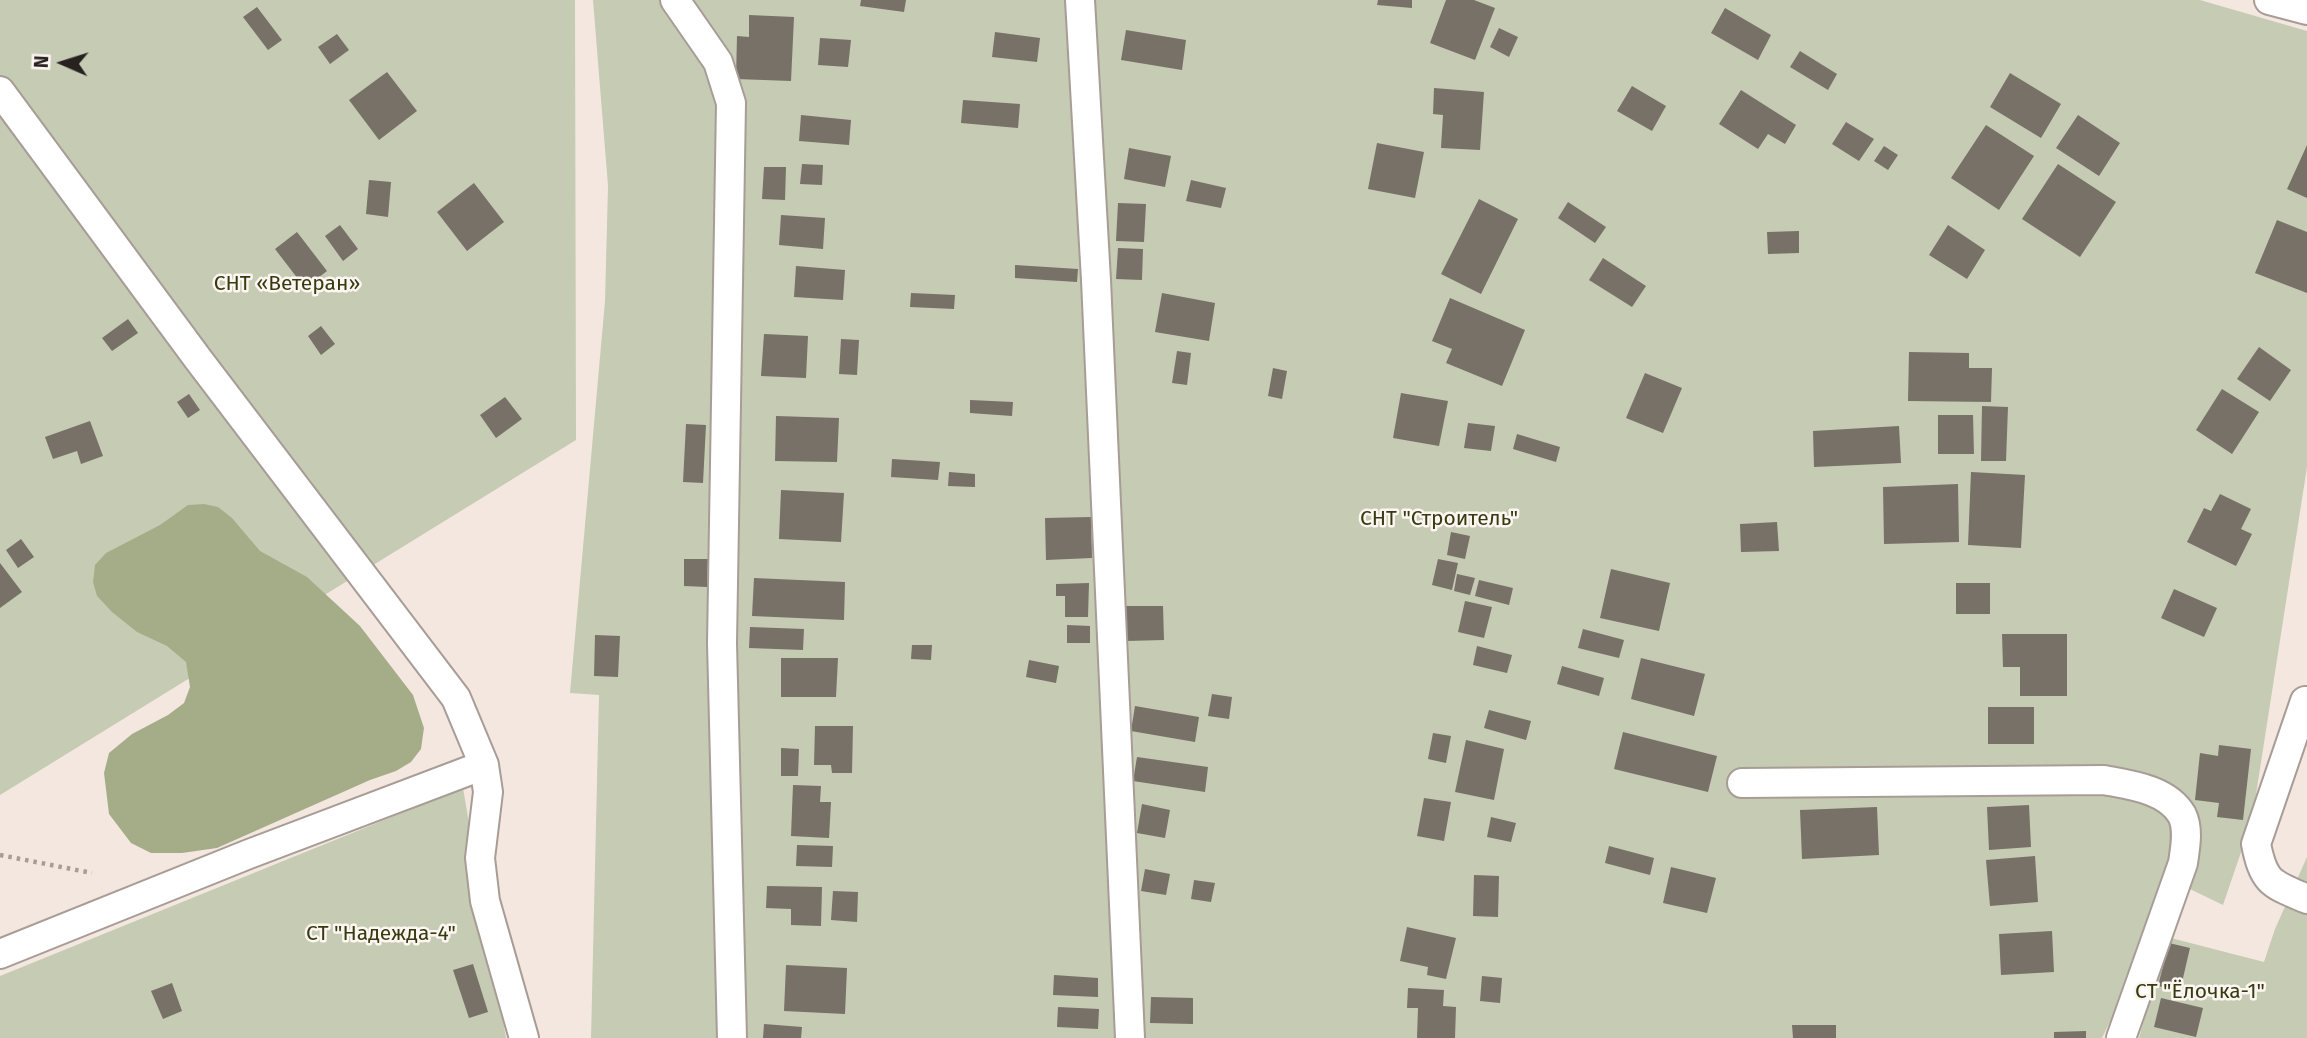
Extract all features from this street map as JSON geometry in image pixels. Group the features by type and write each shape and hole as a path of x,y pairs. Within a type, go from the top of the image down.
{"lane":[{"path":"675,0 718,62 732,103 722,643 732,1038"},
{"path":"1080,0 1130,1038"},
{"path":"2269,0 2307,10"},
{"path":"0,91 198,359 456,698 484,765 488,792 480,858 485,901 524,1038"},
{"path":"2305,701 2256,844 2260,867 2272,884 2307,900"},
{"path":"0,954 248,854 484,765"},
{"path":"1742,783 2104,780 2155,792 2182,815 2186,839 2183,863 2121,1038"}],"green space":[{"name":"СНТ «Ветеран»","path":"0,0 575,0 576,440 0,795"},
{"name":"СНТ \"Строитель\"","path":"593,0 2200,0 2307,31 2307,467 2252,820 2223,905 2169,879 2120,1001 2102,1038 591,1038 599,695 570,693 605,301 608,186"},
{"path":"188,505 218,507 232,518 260,551 307,577 360,626 413,695 424,728 421,749 411,762 396,771 217,848 182,853 151,853 131,843 109,814 104,773 109,753 132,734 168,715 184,703 190,687 186,662 167,646 137,632 112,612 97,596 93,582 95,565 106,553 160,525"},
{"name":"СТ \"Надежда-4\"","path":"463,788 506,1038 0,1038 0,976"},
{"name":"СТ \"Ёлочка-1\"","path":"2307,857 2307,1038 2139,1038 2167,937 2264,962 2275,929"}],"building":[{"path":"861,0 906,0 904,12 860,6"},
{"path":"1378,0 1412,0 1412,8 1377,5"},
{"path":"1446,0 1474,0 1495,8 1475,60 1430,43"},
{"path":"257,7 282,40 268,50 243,17"},
{"path":"1725,8 1771,35 1758,60 1711,33"},
{"path":"749,15 794,17 791,81 736,79 737,36 749,37"},
{"path":"1499,28 1518,37 1509,57 1490,47"},
{"path":"1126,30 1186,40 1182,70 1121,60"},
{"path":"995,32 1040,38 1037,62 992,57"},
{"path":"337,34 349,50 330,64 318,47"},
{"path":"820,38 851,40 848,67 818,65"},
{"path":"1800,51 1837,74 1828,90 1790,67"},
{"path":"387,72 417,111 379,140 349,100"},
{"path":"2010,73 2061,104 2041,138 1990,107"},
{"path":"1632,86 1666,106 1652,131 1617,111"},
{"path":"1434,88 1484,92 1480,150 1441,148 1443,115 1433,114"},
{"path":"1741,90 1796,125 1785,144 1768,134 1758,149 1719,124"},
{"path":"963,100 1020,104 1018,128 961,123"},
{"path":"801,115 851,120 849,145 799,141"},
{"path":"2078,115 2120,143 2099,176 2056,148"},
{"path":"1846,122 1874,139 1859,161 1832,144"},
{"path":"1986,125 2034,156 1999,210 1951,178"},
{"path":"1377,143 1424,152 1415,198 1368,189"},
{"path":"2307,145 2307,198 2287,189"},
{"path":"1884,146 1898,155 1888,170 1874,161"},
{"path":"1129,148 1171,156 1165,187 1124,179"},
{"path":"802,164 823,165 822,185 800,184"},
{"path":"2058,164 2116,202 2080,257 2022,219"},
{"path":"764,167 786,167 785,200 762,199"},
{"path":"369,180 391,182 388,217 366,214"},
{"path":"1191,180 1226,188 1221,208 1186,201"},
{"path":"474,183 504,222 467,251 437,212"},
{"path":"1479,199 1518,219 1481,294 1441,274"},
{"path":"1568,202 1606,227 1595,243 1558,218"},
{"path":"1118,203 1146,204 1144,242 1116,241"},
{"path":"781,215 825,218 823,249 779,245"},
{"path":"2277,220 2307,232 2307,293 2255,273"},
{"path":"340,225 358,249 343,261 325,236"},
{"path":"1948,225 1985,250 1967,279 1929,255"},
{"path":"1799,231 1799,253 1768,254 1767,232"},
{"path":"297,232 327,271 305,288 275,249"},
{"path":"1118,248 1143,249 1142,280 1116,279"},
{"path":"1603,258 1646,286 1632,307 1589,280"},
{"path":"1015,265 1078,269 1077,282 1015,278"},
{"path":"796,266 845,270 843,300 794,297"},
{"path":"911,293 955,295 954,309 910,307"},
{"path":"1162,293 1215,303 1209,341 1155,332"},
{"path":"1450,298 1525,330 1502,386 1446,363 1452,349 1432,341"},
{"path":"128,319 138,333 112,351 102,338"},
{"path":"321,326 335,344 321,355 308,336"},
{"path":"764,334 808,336 806,378 761,376"},
{"path":"841,339 859,340 857,375 839,374"},
{"path":"2259,347 2291,370 2270,401 2237,379"},
{"path":"1177,351 1191,353 1187,385 1172,383"},
{"path":"1909,352 1969,353 1969,368 1992,368 1991,402 1908,401"},
{"path":"1273,368 1287,371 1282,399 1268,396"},
{"path":"1645,373 1682,388 1663,433 1626,418"},
{"path":"2222,389 2259,412 2232,454 2196,430"},
{"path":"1401,393 1448,401 1439,446 1393,438"},
{"path":"189,394 200,410 188,418 177,402"},
{"path":"505,397 522,419 496,438 480,415"},
{"path":"970,400 1013,402 1012,416 970,413"},
{"path":"1982,406 2008,407 2006,461 1981,461"},
{"path":"1938,415 1973,415 1974,454 1938,454"},
{"path":"776,416 839,418 837,462 775,461"},
{"path":"90,421 103,456 81,464 77,451 53,459 45,437"},
{"path":"1468,423 1495,426 1491,451 1464,448"},
{"path":"686,424 706,425 703,483 683,482"},
{"path":"1899,426 1901,463 1814,467 1813,431"},
{"path":"1517,434 1560,447 1556,462 1513,449"},
{"path":"892,459 940,462 938,480 891,477"},
{"path":"949,472 975,474 975,487 948,486"},
{"path":"1971,472 2025,475 2021,548 1968,545"},
{"path":"1958,484 1959,542 1884,544 1883,487"},
{"path":"781,490 844,493 841,542 779,539"},
{"path":"2220,494 2251,509 2241,529 2252,534 2236,566 2187,542 2204,508 2211,511"},
{"path":"1091,517 1092,558 1046,560 1045,518"},
{"path":"1777,522 1779,551 1741,552 1740,524"},
{"path":"1451,532 1470,536 1465,559 1447,555"},
{"path":"21,539 34,557 18,568 6,550"},
{"path":"684,559 708,559 707,587 684,586"},
{"path":"1438,559 1458,563 1452,590 1432,585"},
{"path":"0,563 22,592 0,608"},
{"path":"1611,569 1670,583 1659,631 1600,618"},
{"path":"1457,574 1475,578 1470,595 1454,591"},
{"path":"754,578 845,582 844,620 752,616"},
{"path":"1479,580 1513,588 1509,605 1475,596"},
{"path":"1089,583 1088,617 1065,617 1065,596 1056,596 1056,584"},
{"path":"1956,583 1990,583 1990,614 1956,614"},
{"path":"2174,589 2217,608 2204,637 2161,618"},
{"path":"1465,601 1492,607 1484,638 1458,632"},
{"path":"1125,606 1163,606 1164,640 1126,641"},
{"path":"1067,625 1090,626 1090,643 1067,643"},
{"path":"750,627 804,629 803,650 749,648"},
{"path":"1583,629 1624,640 1619,658 1578,648"},
{"path":"2002,634 2067,634 2067,696 2020,696 2020,667 2003,667"},
{"path":"595,635 620,636 618,677 594,676"},
{"path":"912,645 932,645 931,660 911,659"},
{"path":"1477,646 1512,655 1507,673 1473,665"},
{"path":"781,658 838,658 836,697 781,697"},
{"path":"1641,658 1705,674 1694,716 1631,699"},
{"path":"1029,660 1059,666 1056,683 1026,677"},
{"path":"1562,666 1604,678 1599,696 1557,684"},
{"path":"1212,694 1232,697 1229,719 1208,716"},
{"path":"1135,706 1199,717 1195,742 1131,731"},
{"path":"1988,707 2034,707 2034,744 1988,744"},
{"path":"1489,710 1531,721 1526,740 1484,728"},
{"path":"815,726 853,726 852,773 832,773 831,765 814,765"},
{"path":"1623,732 1717,756 1708,792 1614,769"},
{"path":"1433,733 1451,736 1446,763 1428,759"},
{"path":"1466,740 1504,749 1494,800 1455,792"},
{"path":"2219,745 2251,749 2243,820 2217,817 2219,803 2195,800 2200,753 2218,756"},
{"path":"781,748 799,749 798,776 781,776"},
{"path":"1137,757 1208,767 1205,792 1133,781"},
{"path":"793,785 821,786 820,802 831,802 829,838 791,836"},
{"path":"1424,798 1451,802 1444,841 1417,836"},
{"path":"1142,804 1170,810 1165,838 1137,833"},
{"path":"2029,805 2031,847 1989,850 1987,807"},
{"path":"1877,807 1879,855 1802,859 1800,810"},
{"path":"1491,817 1516,823 1511,842 1487,837"},
{"path":"797,845 833,846 832,867 796,866"},
{"path":"1609,846 1654,858 1650,875 1605,863"},
{"path":"2035,856 2038,902 1990,906 1986,860"},
{"path":"1671,867 1716,878 1707,913 1663,903"},
{"path":"1145,869 1170,874 1166,895 1141,891"},
{"path":"1474,875 1499,876 1498,917 1473,916"},
{"path":"1194,880 1215,883 1211,902 1191,899"},
{"path":"767,886 822,887 821,926 791,925 791,909 766,908"},
{"path":"833,891 858,892 857,922 831,920"},
{"path":"1407,927 1456,938 1446,979 1427,975 1428,967 1400,961"},
{"path":"2052,931 2054,972 2001,975 1999,934"},
{"path":"2169,943 2190,948 2180,991 2158,986"},
{"path":"473,964 488,1012 469,1018 453,970"},
{"path":"786,965 847,968 845,1014 784,1011"},
{"path":"1054,975 1098,978 1098,997 1053,995"},
{"path":"1482,976 1502,978 1500,1003 1480,1001"},
{"path":"172,983 182,1011 163,1019 151,991"},
{"path":"1408,988 1444,990 1443,1006 1456,1007 1455,1038 1417,1038 1418,1008 1407,1008"},
{"path":"1151,997 1193,998 1193,1024 1150,1023"},
{"path":"2161,998 2203,1008 2196,1037 2154,1027"},
{"path":"1058,1007 1099,1009 1098,1029 1057,1027"},
{"path":"764,1024 802,1027 801,1038 763,1038"},
{"path":"1792,1025 1836,1025 1836,1038 1793,1038"},
{"path":"2086,1031 2086,1038 2054,1038 2054,1032"}]}
